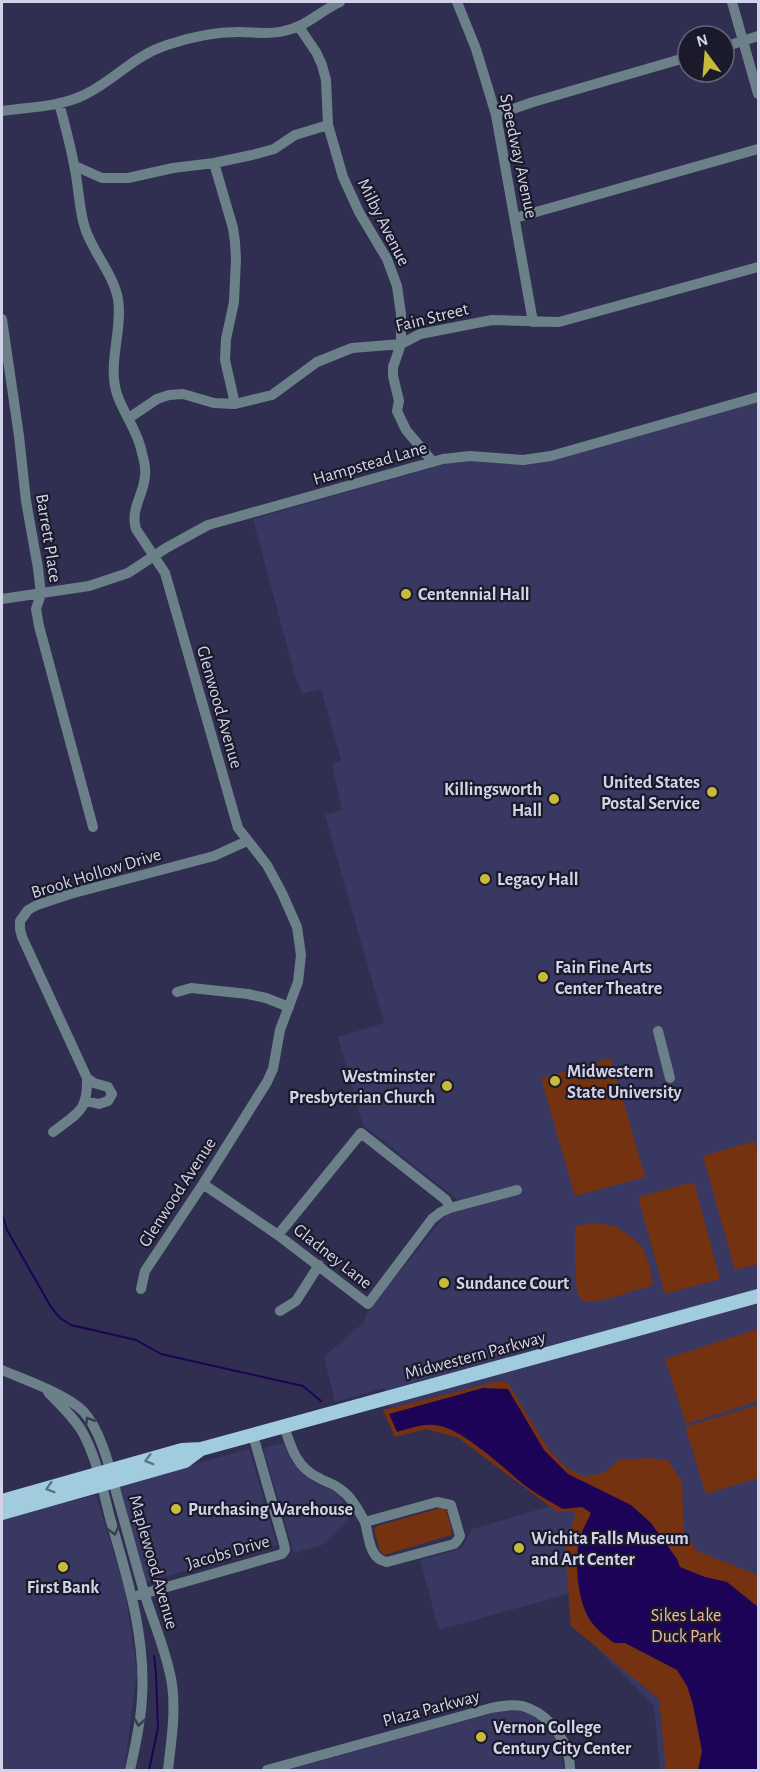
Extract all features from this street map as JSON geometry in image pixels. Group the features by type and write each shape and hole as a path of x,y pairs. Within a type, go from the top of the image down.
{"main road":[{"name":"Midwestern Parkway","path":"2,1501 185,1461 201,1449 759,1296"},
{"name":"Midwestern Parkway","path":"2,1513 106,1478"}],"street":[{"path":"2,111 59,103 85,95 134,60 165,45 209,34 274,33 299,27 340,2"},
{"name":"Speedway Avenue","path":"457,2 476,49 496,115 532,322"},
{"path":"732,2 759,94"},
{"name":"Milby Avenue","path":"299,27 322,65 326,80 327,125 343,177 359,212 387,259 397,286 400,307 400,344 393,367 399,401 397,411 406,430 433,462"},
{"path":"736,43 759,36"},
{"path":"496,115 676,60"},
{"name":"Glenwood Avenue","path":"59,103 75,166 84,227 114,285 117,298 120,323 115,350 115,384 117,394 141,446 145,477 134,522 136,529 165,573 238,828 267,865 282,893 297,927 302,955 298,982 280,1030 273,1069 267,1082 145,1271 141,1289"},
{"path":"75,166 102,178 128,178 173,168 214,163 274,149 295,135 327,125"},
{"path":"515,218 759,149"},
{"path":"214,163 233,228 236,259 234,302 226,339 225,360 235,404"},
{"name":"Fain Street","path":"129,418 157,399 169,395 183,394 214,403 235,404 272,395 317,362 352,348 400,344 420,334 492,320 559,322 759,267"},
{"name":"Barrett Place","path":"2,319 40,594 36,609 39,626 93,826"},
{"name":"Hampstead Lane","path":"2,599 89,586 109,580 129,573 166,548 208,525 433,462 470,456 523,460 551,456 759,397"},
{"name":"Brook Hollow Drive","path":"86,1101 87,1078 22,937 19,925 22,917 28,910 45,902 214,856 247,841"},
{"path":"177,992 191,988 248,994 289,1007"},
{"path":"658,1031 670,1078"},
{"path":"53,1132 80,1111 86,1101 99,1104 108,1101 112,1094 108,1087 94,1083 87,1078"},
{"path":"278,1235 361,1132 446,1200 450,1208"},
{"name":"Gladney Lane","path":"203,1184 278,1235 368,1304 432,1219 450,1208 517,1190"},
{"path":"280,1311 296,1301 319,1265"},
{"name":"Maplewood Avenue","path":"2,1370 46,1390 83,1433 106,1478 172,1684 173,1718 168,1770"},
{"path":"284,1426 291,1449 302,1467 340,1488 352,1501 365,1522 374,1554 378,1559 387,1562 454,1544 460,1536 451,1505 441,1502 365,1522"},
{"name":"Jacobs Drive","path":"132,1597 279,1556 285,1550 253,1435"},
{"name":"Maplewood Avenue","path":"106,1478 132,1597 141,1653 140,1721 130,1770"},
{"name":"Plaza Parkway","path":"267,1770 480,1711 518,1706 528,1707 537,1712 560,1734 568,1753 570,1770"}],"shaded area":[{"name":"Midwestern State University","path":"758,401 758,1770 660,1770 654,1706 574,1624 571,1593 439,1630 420,1560 461,1549 472,1529 551,1506 457,1433 435,1427 396,1431 384,1388 335,1402 324,1357 364,1322 367,1312 458,1200 363,1125 338,1037 384,1023 325,815 342,810 332,764 341,760 321,689 302,694 253,519 462,459 501,463"},
{"name":"Sikes Lake Duck Park","path":"483,1388 508,1389 544,1450 568,1474 631,1505 651,1523 677,1559 680,1567 705,1577 727,1582 758,1607 758,1770 698,1770 702,1751 693,1705 687,1686 677,1670 625,1643 614,1643 593,1624 583,1605 577,1568 581,1534 591,1513 582,1507 563,1509 527,1487 482,1450 445,1427 429,1425 397,1432 389,1414"},
{"path":"283,1443 293,1463 313,1482 340,1494 349,1518 322,1545 294,1553 263,1448"},
{"path":"249,1449 277,1545 146,1582 120,1485"},
{"path":"96,1495 125,1591 137,1673 124,1770 2,1770 2,1519"},
{"name":"Vernon College Century City Center","path":"514,1710 527,1713 545,1724 558,1741 564,1770 287,1770 500,1711"}],"green space":[{"path":"611,1058 645,1177 575,1196 541,1078"},
{"path":"755,1141 758,1153 758,1264 735,1270 703,1156"},
{"path":"694,1182 720,1279 665,1294 638,1197"},
{"path":"595,1223 615,1226 642,1247 649,1264 653,1285 604,1300 585,1302 577,1293 575,1226"},
{"path":"758,1329 758,1401 686,1424 665,1359"},
{"name":"Sikes Lake Duck Park","path":"499,1381 507,1382 549,1450 568,1469 586,1477 606,1472 619,1460 646,1458 668,1460 682,1482 684,1533 697,1551 758,1575 758,1770 666,1770 659,1699 571,1626 565,1551 576,1511 556,1511 457,1437 426,1429 395,1437 383,1410"},
{"path":"758,1405 758,1478 706,1494 685,1427"},
{"path":"444,1507 451,1535 384,1555 380,1551 374,1530 377,1526"}],"waterway":[{"path":"2,1072 2,1100"},
{"path":"2,1214 7,1230 51,1307 60,1318 71,1325 136,1340 161,1354 303,1386 321,1401"},
{"path":"149,1770 158,1728 154,1656"}],"place":[{"name":"Centennial Hall","path":"406,594"},
{"name":"United States Postal Service","path":"712,792"},
{"name":"Killingsworth Hall","path":"554,799"},
{"name":"Legacy Hall","path":"485,879"},
{"name":"Fain Fine Arts Center Theatre","path":"543,977"},
{"name":"Midwestern State University","path":"555,1081"},
{"name":"Westminster Presbyterian Church","path":"447,1086"},
{"name":"Sundance Court","path":"444,1283"},
{"name":"Purchasing Warehouse","path":"176,1509"},
{"name":"Wichita Falls Museum and Art Center","path":"519,1548"},
{"name":"First Bank","path":"63,1567"},
{"name":"Vernon College Century City Center","path":"481,1737"}]}
